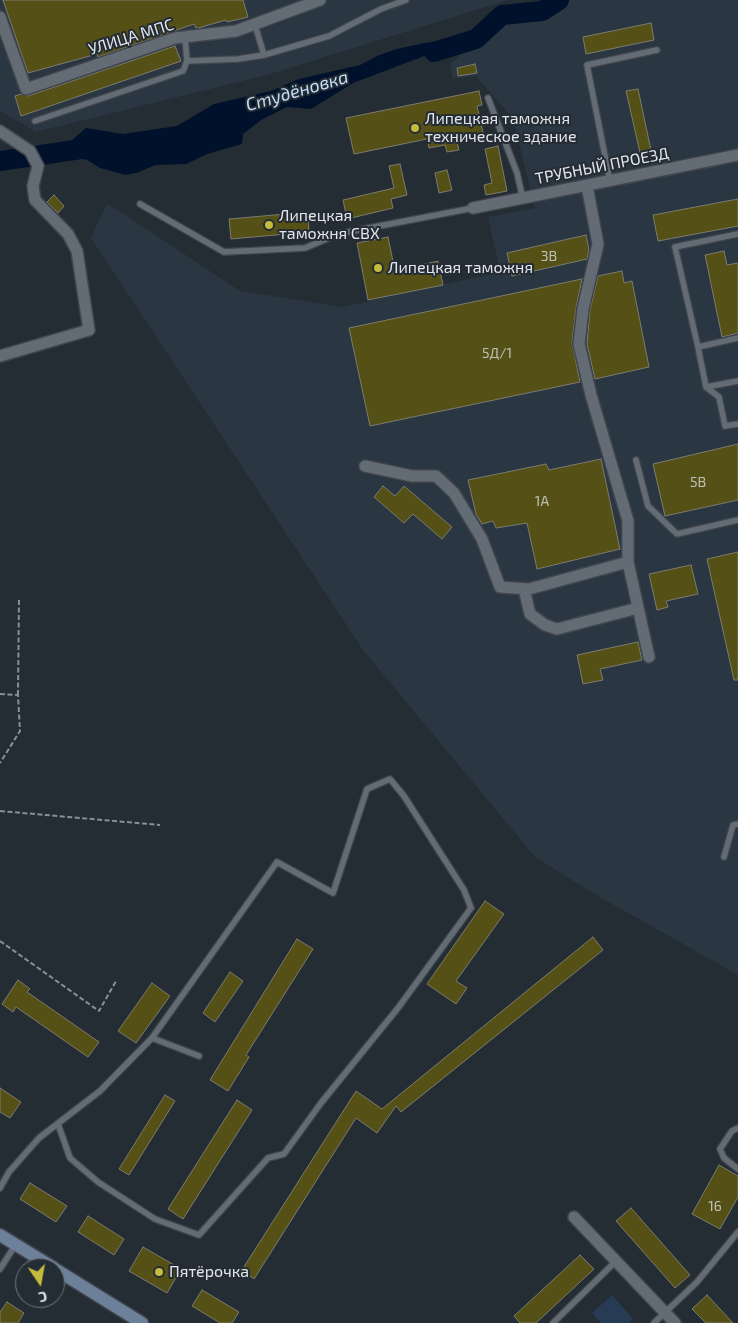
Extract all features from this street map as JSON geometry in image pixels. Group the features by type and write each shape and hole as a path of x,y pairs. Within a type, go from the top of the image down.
{"street":[{"name":"УЛИЦА МПС","path":"0,17 26,89 175,38 236,32 320,0"},
{"path":"0,131 30,151 38,166 33,186 35,200 68,234 77,251 88,330 0,356"},
{"name":"ТРУБНЫЙ ПРОЕЗД","path":"473,208 738,155"},
{"path":"587,186 598,244 583,308 578,344 628,521 628,562 649,657"},
{"path":"365,466 412,476 436,476 454,493 482,538 500,587 524,589 628,562"},
{"path":"524,589 530,614 545,625 557,628 638,608"},
{"path":"574,1217 675,1323"},
{"path":"0,1235 38,1258"},
{"path":"65,1275 142,1323"}],"lane":[{"path":"187,61 238,59 264,55 328,36 381,9 406,0"},
{"path":"255,25 264,55"},
{"path":"35,121 182,71 187,61 185,37"},
{"path":"610,181 587,65 657,50"},
{"path":"488,98 517,173 523,198"},
{"path":"140,204 224,252 305,248 338,234 473,208"},
{"path":"738,234 675,247 706,388 719,397 725,426 738,424"},
{"path":"698,347 738,338"},
{"path":"706,388 738,381"},
{"path":"636,460 648,506 676,534 738,520"},
{"path":"0,1188 9,1172 40,1138 100,1091 152,1038 277,862 333,894 367,789 390,779 419,819 464,890 471,908 398,1008 321,1103 284,1154 268,1158 199,1235 154,1219 98,1182 70,1158 58,1124"},
{"path":"724,857 733,825 738,824"},
{"path":"152,1038 199,1056"},
{"path":"738,1128 732,1131 720,1149 724,1158 738,1169"},
{"path":"654,1323 697,1282 738,1232"},
{"path":"0,1269 16,1244"},
{"path":"553,1323 616,1261"}],"path":[{"path":"0,763 20,731 18,694 19,598"},
{"path":"0,694 18,694"},
{"path":"0,810 160,825"},
{"path":"0,941 99,1011 116,981"}],"shaded area":[{"path":"0,0 508,0 267,75 36,132 0,111"},
{"path":"560,0 738,0 738,975 591,892 535,857 363,650 91,238 107,203 240,291 343,307 500,272 488,217 535,208 513,119 476,76 453,79 450,64 502,17 540,14"},
{"path":"612,1295 633,1319 628,1323 601,1323 592,1313"}],"water":[{"path":"456,40 462,51 432,53 353,83 311,109 287,107 261,120 243,134 242,144 207,154 186,164 155,165 126,175 100,168 81,156 72,140 86,128 123,134 177,126 214,104 271,91 299,79 360,65 377,56 397,49 424,43"}],"building":[{"path":"3,0 243,0 248,17 227,22 226,20 198,28 194,24 98,57 97,54 28,73"},
{"path":"651,23 654,40 586,54 583,37"},
{"path":"175,46 181,61 21,116 15,96 21,94 28,96"},
{"path":"475,64 477,73 458,76 457,68"},
{"path":"638,89 652,155 641,157 626,91"},
{"name":"Липецкая таможня техническое здание","path":"479,91 482,105 477,106 484,137 457,142 459,150 447,152 445,145 429,148 427,139 354,154 346,118"},
{"path":"498,146 507,191 486,195 484,185 492,183 485,149"},
{"name":"Липецкая таможня","path":"400,164 407,195 391,199 393,208 347,219 343,200 394,188 389,166"},
{"path":"447,170 452,190 439,193 435,173"},
{"path":"54,195 64,206 58,213 47,202"},
{"path":"738,199 738,226 658,241 653,215"},
{"name":"Липецкая таможня СВХ","path":"308,212 309,232 231,239 229,219"},
{"path":"586,235 589,250 587,259 512,276 507,253"},
{"name":"Липецкая таможня","path":"388,237 395,271 438,261 443,285 368,300 357,243"},
{"path":"724,251 727,265 738,263 738,333 722,337 705,255"},
{"path":"622,271 624,283 632,281 649,367 595,379 587,344 590,310 598,276"},
{"path":"582,279 572,343 580,382 370,426 349,328"},
{"path":"738,444 738,500 665,516 653,464"},
{"path":"601,459 620,549 537,569 527,523 496,528 493,521 482,524 476,514 468,480 546,464 549,470"},
{"path":"383,486 395,496 404,486 452,527 442,539 413,514 404,523 374,497"},
{"path":"738,552 738,680 734,680 707,559"},
{"path":"691,565 698,594 666,601 668,607 657,610 649,574"},
{"path":"638,642 642,660 600,669 603,680 583,684 577,655"},
{"path":"485,901 504,914 456,981 467,988 456,1004 427,984"},
{"path":"593,937 603,950 401,1112 396,1106 377,1133 356,1118 254,1279 242,1270 356,1091 382,1109"},
{"path":"297,939 313,949 246,1055 249,1057 228,1091 210,1080"},
{"path":"230,972 243,981 215,1022 203,1013"},
{"path":"18,980 30,989 27,992 99,1042 88,1057 16,1007 13,1012 2,1004"},
{"path":"152,983 170,996 136,1043 118,1031"},
{"path":"0,1088 21,1102 10,1118 0,1112"},
{"path":"165,1095 175,1101 129,1175 119,1169"},
{"path":"237,1100 252,1110 183,1219 168,1209"},
{"path":"719,1165 738,1176 738,1197 720,1229 692,1214"},
{"path":"30,1183 67,1206 56,1222 20,1199"},
{"path":"631,1208 690,1275 675,1288 616,1221"},
{"path":"88,1216 124,1239 114,1255 78,1232"},
{"path":"143,1247 181,1269 167,1293 129,1271"},
{"path":"580,1255 594,1269 536,1323 520,1323 514,1316"},
{"path":"202,1290 239,1312 232,1323 220,1323 192,1306"},
{"path":"707,1295 733,1323 706,1323 692,1309"},
{"path":"7,1302 24,1313 18,1323 0,1323 0,1312"}],"waterway":[{"name":"Студёновка","path":"434,52 476,39 502,15 542,11 559,0"},
{"name":"Студёновка","path":"0,161 81,149 104,151"}],"place":[{"name":"Липецкая таможня техническое здание","path":"415,128"},
{"name":"Липецкая таможня СВХ","path":"269,225"},
{"name":"Липецкая таможня","path":"378,268"},
{"name":"Пятёрочка","path":"159,1272"}]}
